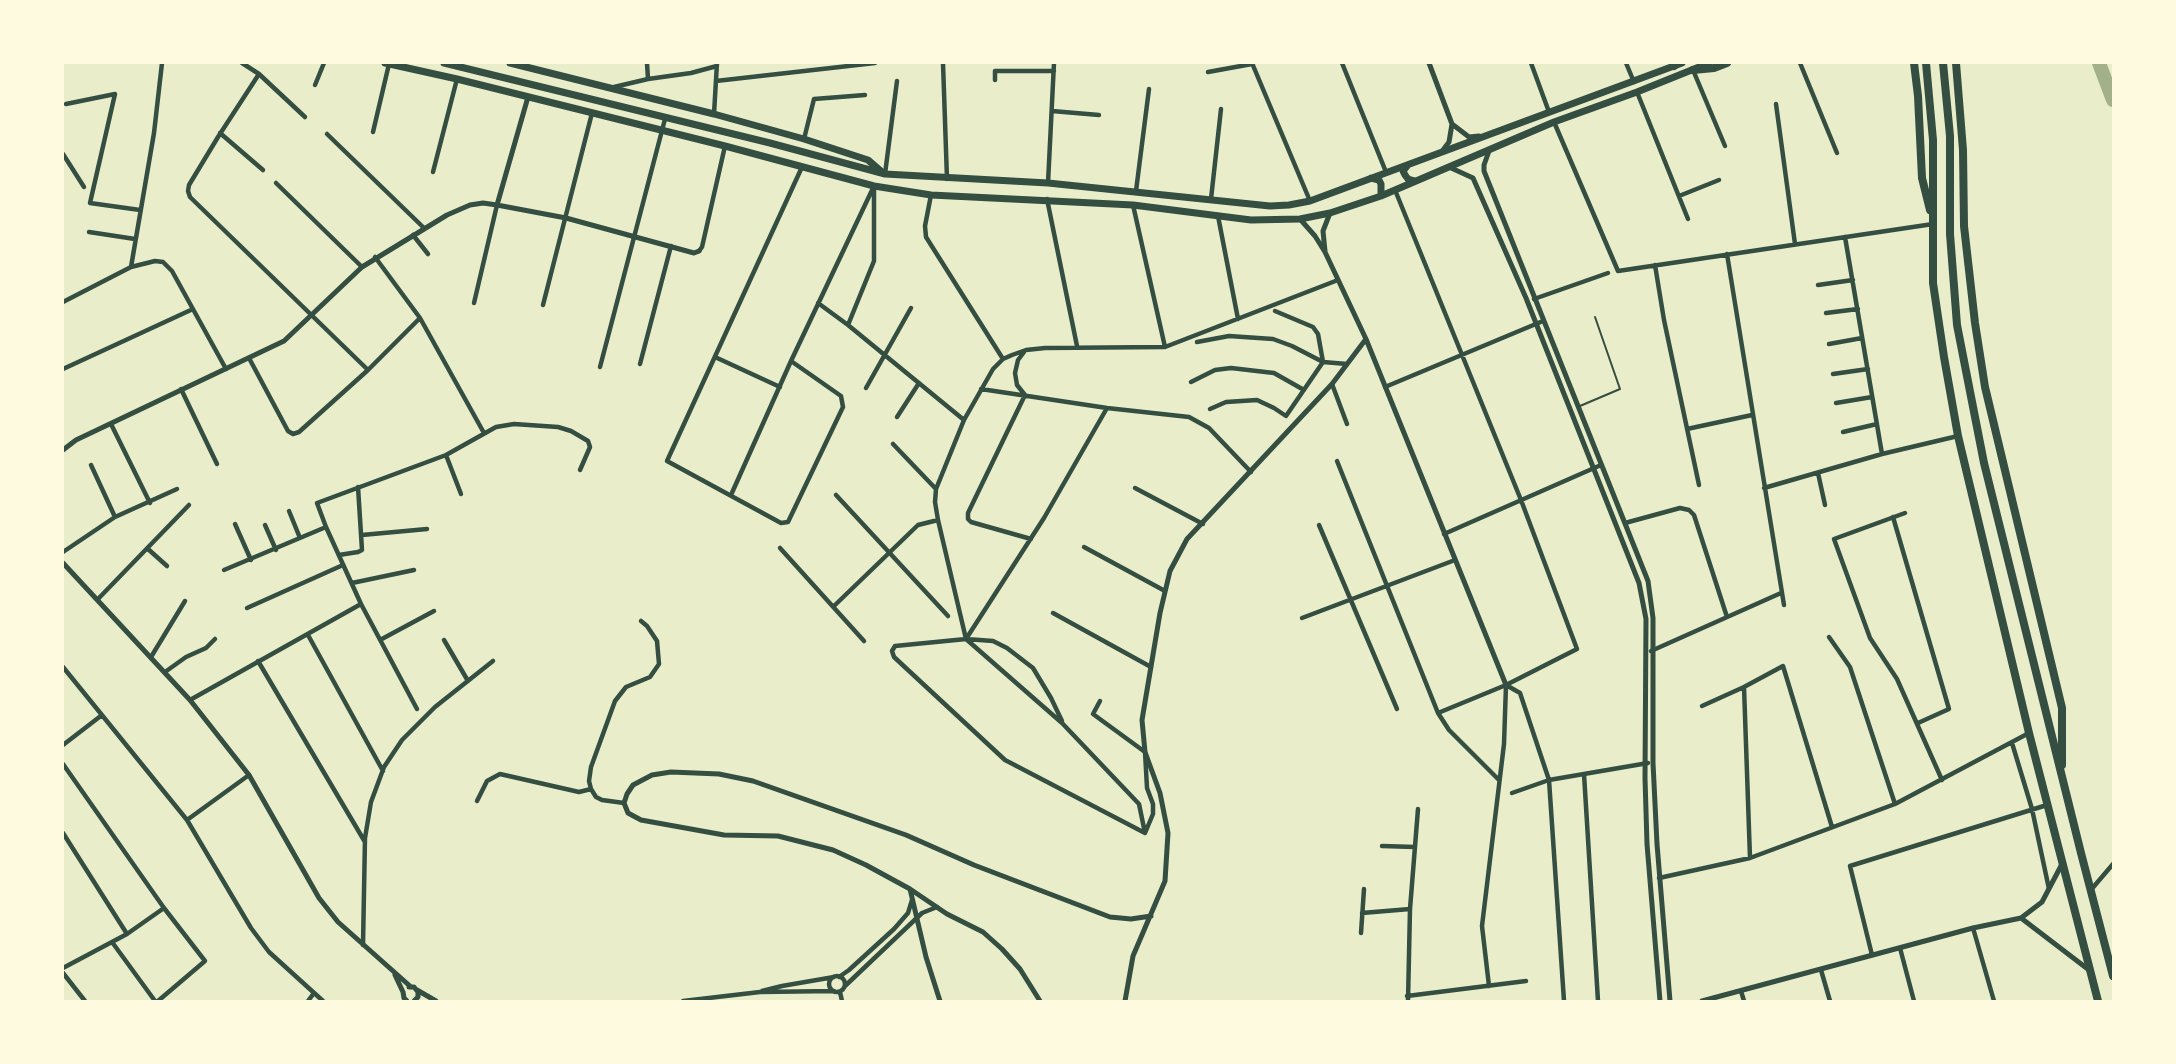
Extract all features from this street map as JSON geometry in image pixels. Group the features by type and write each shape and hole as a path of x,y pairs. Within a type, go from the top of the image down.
{"highway":[{"path":"1693,70 1714,68 1727,63"},
{"path":"1914,63 1922,178 1933,224"},
{"path":"1926,63 1933,140 1933,283 1958,436 2029,734 2098,1001"},
{"path":"1943,63 1950,136 1950,234 1957,325 1984,463 2113,976"},
{"path":"1956,63 1963,150 1964,226 1975,323 1985,387 2062,708 2061,776"}],"main road":[{"path":"444,63 770,143 885,174 1048,183 1270,206 1310,201 1678,64"},
{"path":"510,63 804,139 868,160 885,174"},
{"path":"387,64 662,130 874,186 931,195 1132,205 1251,220 1300,219 1330,213 1381,196 1554,122 1709,63"},
{"path":"528,97 531,85"},
{"path":"1409,164 1403,171 1408,179 1415,181"},
{"path":"1371,178 1379,180 1382,184 1381,196"}],"street":[{"path":"131,267 154,133 162,63"},
{"path":"242,63 259,74 306,117"},
{"path":"315,85 324,63"},
{"path":"647,63 648,79"},
{"path":"716,81 875,63"},
{"path":"943,63 947,179"},
{"path":"1048,183 1054,63"},
{"path":"1208,72 1252,63 1310,201"},
{"path":"1342,63 1386,172"},
{"path":"1429,63 1452,124 1449,142 1443,150"},
{"path":"1531,63 1549,112"},
{"path":"1626,63 1634,82"},
{"path":"1800,63 1837,153"},
{"path":"373,132 387,64"},
{"path":"610,89 648,79 691,73 717,64 714,114"},
{"path":"1693,70 1725,146"},
{"path":"994,80 995,71 1054,71"},
{"path":"259,74 220,133 189,185 188,191 190,196 368,370"},
{"path":"433,172 457,79"},
{"path":"885,174 897,81"},
{"path":"1136,191 1149,89"},
{"path":"1637,92 1688,219"},
{"path":"66,104 115,94 90,203 140,210"},
{"path":"804,139 814,99 865,95"},
{"path":"474,303 497,205 528,97"},
{"path":"1776,104 1796,244"},
{"path":"1211,200 1221,109"},
{"path":"1052,111 1099,115"},
{"path":"543,305 592,113"},
{"path":"600,367 665,119"},
{"path":"1554,122 1618,271 1933,224"},
{"path":"1452,124 1469,136 1484,136"},
{"path":"220,133 264,170"},
{"path":"327,134 424,228"},
{"path":"63,450 76,440 284,341 375,257 458,209 483,203 497,205 566,219 694,253 699,251 702,247 725,146"},
{"path":"1489,151 1484,171 1648,581 1653,618 1653,763 1659,878 1670,1001"},
{"path":"63,154 84,187"},
{"path":"791,361 840,396 843,407 788,522 781,524 667,461 802,167"},
{"path":"1449,167 1473,178 1526,298 1639,583 1646,619 1647,844 1660,1001"},
{"path":"1679,196 1719,180"},
{"path":"276,183 362,267"},
{"path":"731,495 791,361 874,186"},
{"path":"848,325 874,261 874,186"},
{"path":"1395,190 1521,500 1578,649 1506,686 1438,713"},
{"path":"931,195 925,226 926,237 1003,359"},
{"path":"1047,199 1077,346"},
{"path":"1132,205 1164,347"},
{"path":"1325,252 1323,231 1330,213"},
{"path":"1218,216 1238,319"},
{"path":"1300,219 1325,252 1366,339 1506,686 1504,744 1482,926 1489,986"},
{"path":"89,232 135,239"},
{"path":"413,235 428,254"},
{"path":"1845,237 1882,454"},
{"path":"640,364 671,246"},
{"path":"1727,254 1784,605"},
{"path":"375,257 420,318 484,434"},
{"path":"63,302 131,267 155,261 163,262 172,271 226,369"},
{"path":"1654,265 1699,485"},
{"path":"1534,299 1608,273"},
{"path":"1145,833 1139,804 1062,723 966,639 938,520 935,502 936,489 964,420 993,369 1003,359 1026,350 1077,346 1164,347 1338,280"},
{"path":"1818,285 1853,280"},
{"path":"818,303 964,420"},
{"path":"866,388 911,308"},
{"path":"63,369 193,309"},
{"path":"1826,314 1858,309"},
{"path":"1210,409 1226,402 1257,400 1286,416 1323,362 1318,334 1313,327 1275,311"},
{"path":"249,358 288,431 293,434 299,432 368,370 420,318"},
{"path":"1385,387 1543,321"},
{"path":"1197,342 1229,336 1274,339 1323,362 1347,364"},
{"path":"1829,344 1862,338"},
{"path":"1145,833 1153,814 1153,804 1147,789 1142,720 1170,571 1187,539 1332,384 1366,339"},
{"path":"1025,395 1017,385 1015,373 1018,360 1026,350"},
{"path":"715,357 780,387"},
{"path":"1191,382 1215,370 1231,368 1274,373 1304,390"},
{"path":"1833,375 1868,369"},
{"path":"897,417 919,383"},
{"path":"1332,384 1347,424"},
{"path":"181,389 218,464"},
{"path":"981,389 1107,408 1178,415 1199,421 1209,428 1251,472"},
{"path":"1025,395 968,513 968,519 971,522 1031,539"},
{"path":"1836,403 1872,397"},
{"path":"966,639 1031,539 1107,408"},
{"path":"1687,429 1752,415"},
{"path":"111,424 150,503"},
{"path":"417,709 361,604 317,503 446,455 496,427 514,424 558,427 571,431 590,444 580,470"},
{"path":"1843,432 1877,424"},
{"path":"1764,488 1882,454 1958,436"},
{"path":"893,444 936,489"},
{"path":"446,455 461,494"},
{"path":"1337,461 1438,713 1449,730 1499,780"},
{"path":"91,465 115,517"},
{"path":"1444,534 1601,465"},
{"path":"1818,473 1825,505"},
{"path":"339,555 361,552 358,487"},
{"path":"1135,488 1203,524"},
{"path":"63,552 115,517 177,489"},
{"path":"836,495 948,616"},
{"path":"98,599 189,505"},
{"path":"1625,522 1680,508 1689,510 1695,515 1727,617"},
{"path":"289,511 300,538"},
{"path":"1905,513 1834,539 1870,638 1896,679 1942,780"},
{"path":"1893,517 1949,709 1918,723"},
{"path":"834,606 918,525 938,520"},
{"path":"235,524 251,560"},
{"path":"265,525 276,550"},
{"path":"1319,525 1397,709"},
{"path":"224,570 326,527"},
{"path":"362,535 427,529"},
{"path":"1084,547 1165,591"},
{"path":"780,548 864,641"},
{"path":"148,549 167,566"},
{"path":"1302,618 1455,560"},
{"path":"63,563 190,700 249,775 319,898 338,922 414,988 436,1001"},
{"path":"247,608 344,565"},
{"path":"352,583 414,570"},
{"path":"1646,654 1781,592"},
{"path":"151,657 185,601"},
{"path":"190,700 361,604"},
{"path":"380,640 434,610"},
{"path":"1053,613 1151,667"},
{"path":"624,803 602,800 591,789 589,781 591,767 615,701 626,687 650,676 659,663 657,641 641,621"},
{"path":"308,635 383,771"},
{"path":"1829,637 1850,667 1895,804"},
{"path":"165,672 186,657 206,648 215,639"},
{"path":"1062,723 1033,668 1022,658 993,641 966,639 895,646 892,651 894,657 1005,760 1145,833"},
{"path":"444,640 468,681"},
{"path":"258,661 365,842"},
{"path":"363,945 365,842 371,802 383,771 402,740 435,707 494,661"},
{"path":"1702,706 1784,666 1832,827"},
{"path":"63,667 187,820 251,928 269,952 323,1001"},
{"path":"1506,686 1520,693 1549,780 1564,1001"},
{"path":"1744,687 1750,858"},
{"path":"1100,701 1093,714 1145,752 1160,794 1168,833 1165,881 1133,957 1125,1001"},
{"path":"63,745 102,715"},
{"path":"1659,878 1750,858 1895,804 2029,734"},
{"path":"2012,743 2032,810 2049,890"},
{"path":"1512,793 1549,780 1653,763"},
{"path":"63,764 164,908 205,961 156,1001 112,942"},
{"path":"1040,1001 1020,969 983,932 937,907 910,889 833,850 778,836 724,835 641,820 628,813 624,803 627,794 633,785 652,775 671,772 719,774 753,780 906,835 974,865 1110,917 1131,919 1151,916"},
{"path":"477,801 487,781 500,774 579,792 591,789"},
{"path":"1584,774 1598,1001"},
{"path":"187,820 249,775"},
{"path":"1872,955 1850,866 2047,805"},
{"path":"1418,809 1410,909 1407,999 1526,981"},
{"path":"63,833 127,934"},
{"path":"1382,846 1415,848"},
{"path":"1702,1001 1973,928 2021,918 2042,902 2062,864"},
{"path":"2090,891 2113,864"},
{"path":"910,889 926,957 940,1001"},
{"path":"1361,933 1364,890"},
{"path":"834,991 830,984 894,929 908,913 912,900"},
{"path":"840,992 927,910 937,907"},
{"path":"63,968 127,934 164,908"},
{"path":"1362,913 1410,909"},
{"path":"2021,918 2089,970"},
{"path":"1973,928 1994,1001"},
{"path":"1900,948 1914,1001"},
{"path":"1821,970 1830,1001"},
{"path":"393,971 402,996 407,1001"},
{"path":"63,973 85,1001"},
{"path":"683,1001 703,1001 837,977 843,979 845,986"},
{"path":"402,996 414,988"},
{"path":"414,988 418,994 415,1001"},
{"path":"1742,991 1744,1001"},
{"path":"758,992 840,992"},
{"path":"758,992 759,1001"},
{"path":"840,992 842,1001"},
{"path":"308,1001 314,993"}],"lane":[{"path":"1578,407 1620,389 1595,317"}],"waterway":[{"path":"2099,63 2113,100"}]}
